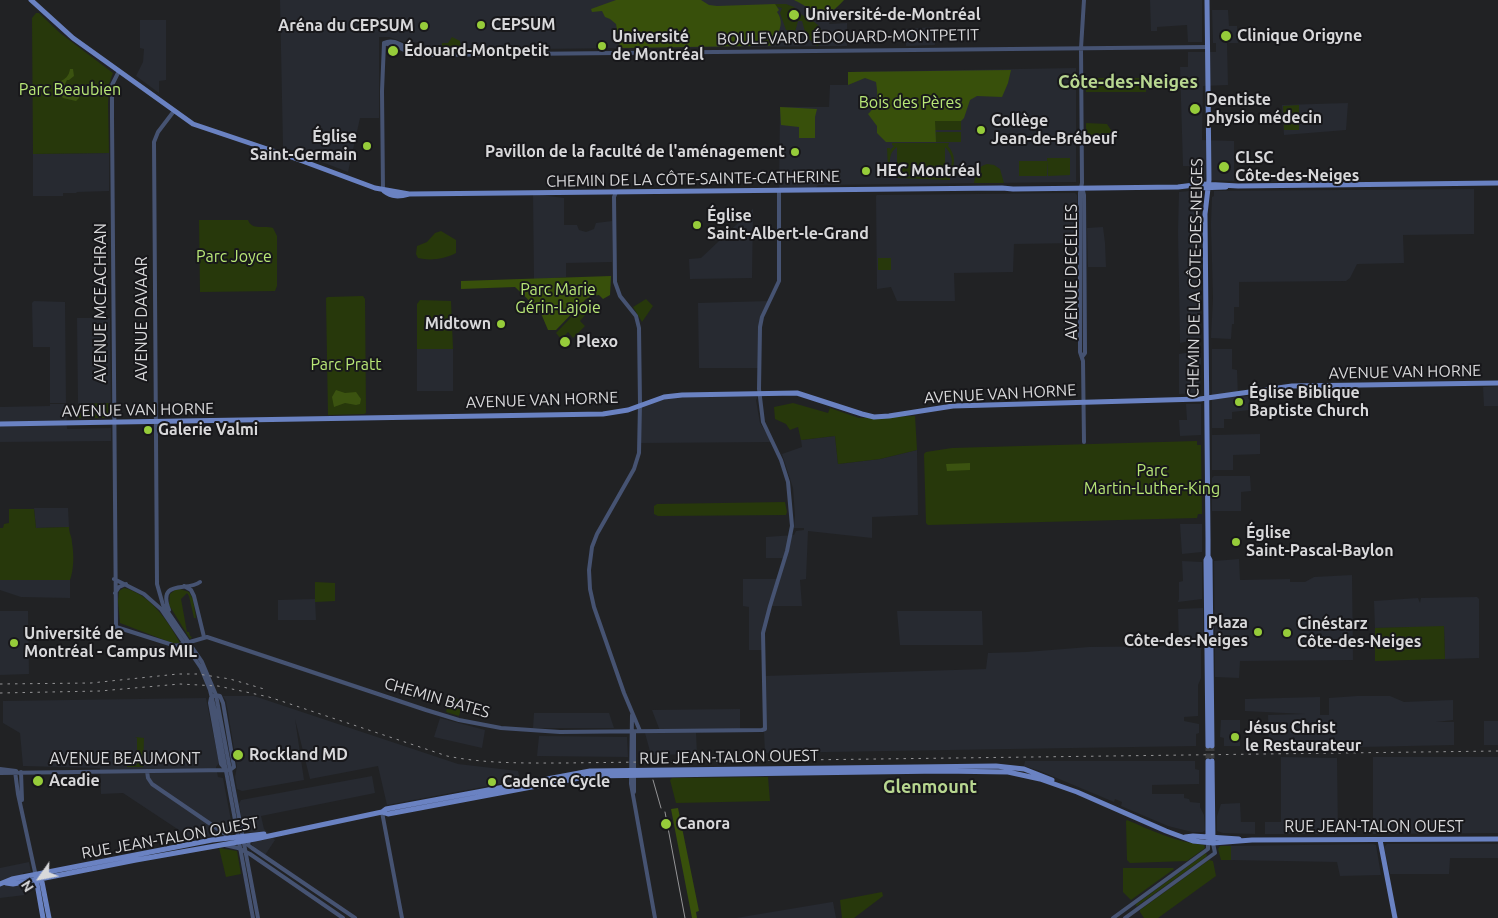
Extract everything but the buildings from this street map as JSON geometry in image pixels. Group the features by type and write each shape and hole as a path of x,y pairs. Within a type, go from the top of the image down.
{"main road":[{"name":"CHEMIN DE LA CÔTE-SAINTE-CATHERINE","path":"31,0 66,33 174,111 200,126 297,158 392,196 409,194 1498,183"},
{"name":"CHEMIN DE LA CÔTE-DES-NEIGES","path":"1207,0 1206,398 1208,556 1206,560 1210,746"},
{"name":"AVENUE VAN HORNE","path":"0,424 603,414 620,412 664,397 759,394 800,394 874,417 954,406 1206,398 1298,386 1498,383"},
{"path":"1210,761 1211,840"},
{"name":"RUE JEAN-TALON OUEST","path":"0,884 12,880 220,844 382,812 386,809 580,772 632,774 999,771 1040,779 1193,841 1498,839"},
{"name":"RUE JEAN-TALON OUEST","path":"37,876 132,855 231,838 242,839"},
{"path":"1380,840 1395,918"},
{"path":"37,876 43,918"},
{"path":"37,876 49,918"}],"street":[{"name":"AVENUE DECELLES","path":"1084,0 1081,48 1085,292 1084,353 1082,357 1084,442"},
{"name":"BOULEVARD ÉDOUARD-MONTPETIT","path":"383,191 384,43 389,41 396,42 411,50 429,54 1208,47"},
{"name":"AVENUE MCEACHRAN","path":"119,71 113,80 112,88 114,579 116,627 176,646 204,638"},
{"name":"AVENUE DAVAAR","path":"171,620 162,603 157,581 154,142 156,134 174,111"},
{"path":"759,394 760,327 762,317 778,281 779,191"},
{"path":"616,192 614,204 615,282 620,296 636,316 639,328 640,443 637,462 599,530 592,546 589,564 593,604 640,731"},
{"name":"CHEMIN BATES","path":"204,638 216,640 426,710 465,721 501,728 541,732 765,729 764,633 771,602 787,551 792,512 788,482 781,460 764,422 759,394"},
{"path":"114,579 151,599 171,620 200,660 211,682 218,704 228,770 242,839 250,854 247,862"},
{"path":"171,620 166,602 167,595 174,588 195,585 200,582"},
{"path":"115,593 119,587 126,584"},
{"path":"184,586 190,589 194,595 204,638"},
{"path":"215,694 220,696 223,703 234,767 228,770 222,764 210,701 215,694"},
{"path":"631,711 634,798 655,918"},
{"name":"AVENUE BEAUMONT","path":"0,769 15,772"},
{"name":"AVENUE BEAUMONT","path":"0,773 228,770"},
{"path":"147,771 148,778 152,784 231,838"},
{"path":"15,772 37,876"},
{"path":"21,772 22,805"},
{"path":"382,812 402,918"},
{"path":"242,839 253,850 355,918"},
{"path":"242,839 240,850 252,918"},
{"path":"1113,918 1208,849 1211,840"},
{"path":"1124,918 1215,853 1211,840"},
{"path":"220,844 250,854 343,918"},
{"path":"253,850 247,862 258,918"}],"shaded area":[{"name":"Université de Montréal","path":"280,0 844,0 837,6 829,24 847,23 847,46 425,50 424,42 407,43 389,37 379,37 379,118 360,118 348,172 283,147"},
{"path":"1150,0 1202,0 1202,42 1188,42 1187,25 1157,27 1157,31 1151,31"},
{"path":"1212,10 1228,10 1229,26 1237,26 1238,43 1227,43 1228,85 1203,86 1202,140 1234,141 1234,181 1202,180 1200,214 1200,339 1180,343 1179,192 1189,191 1189,166 1183,166 1180,67 1188,67 1188,52 1216,52 1216,43 1213,43"},
{"path":"140,20 166,20 166,80 159,81 159,93 136,76 143,62 144,49 140,48"},
{"path":"934,27 935,45 906,46 905,29"},
{"name":"Collège Jean-de-Brébeuf","path":"1076,68 1076,182 818,185 815,190 779,191 780,107 829,107 830,85 848,85 848,72"},
{"path":"70,69 73,69 74,76 67,80 64,86 70,92 78,92 79,98 76,101 63,98 56,88 67,76"},
{"path":"1348,103 1346,130 1284,135 1282,105"},
{"path":"109,153 109,191 63,193 63,196 33,196 33,154"},
{"path":"1474,189 1474,234 1403,235 1404,263 1357,264 1350,278 1346,281 1239,282 1239,307 1234,307 1234,324 1232,324 1231,339 1211,338 1213,299 1211,224 1214,191"},
{"path":"1075,193 1077,195 1078,243 1014,244 1013,272 954,273 955,301 897,301 891,287 877,289 877,195"},
{"path":"533,194 564,198 564,225 577,225 579,230 586,232 594,229 596,223 612,221 612,262 566,263 566,277 534,280"},
{"path":"753,209 752,278 690,279 689,259 701,258"},
{"path":"1103,227 1106,267 1088,267 1087,228"},
{"path":"34,301 65,302 66,403 50,403 50,347 33,347 32,303"},
{"path":"769,301 762,315 758,368 699,368 698,303"},
{"path":"77,318 110,318 111,403 78,404"},
{"path":"417,349 453,349 453,391 417,391"},
{"path":"1212,349 1232,349 1232,369 1237,370 1238,397 1249,396 1249,410 1232,412 1232,419 1224,419 1224,428 1212,428"},
{"path":"1198,351 1201,353 1200,393 1179,394 1179,354"},
{"path":"1498,386 1498,406 1484,406 1483,387"},
{"path":"336,390 345,393 356,392 361,399 360,404 345,403 334,407 332,397"},
{"path":"759,394 756,400 760,423 772,442 640,443 640,404 664,397"},
{"path":"50,404 66,404 67,429 111,428 111,441 0,442 0,407 50,406"},
{"path":"1186,404 1201,404 1201,435 1180,436 1179,420 1187,420"},
{"path":"1260,434 1260,454 1233,455 1233,470 1212,470 1212,435"},
{"path":"835,436 838,464 880,459 917,450 918,515 872,517 872,538 808,531 806,579 800,580 802,606 770,606 763,633 763,650 749,650 749,607 743,606 743,579 779,579 785,558 766,558 766,537 794,535 796,531 804,530 804,528 794,528 793,488 782,454 802,447 801,440"},
{"path":"970,463 970,470 947,471 946,464"},
{"path":"1214,476 1250,476 1251,491 1241,492 1241,511 1212,511 1212,478"},
{"path":"34,508 68,508 69,527 36,528"},
{"path":"1180,524 1202,524 1202,552 1182,554"},
{"path":"1239,559 1240,580 1290,579 1290,582 1305,582 1314,577 1352,575 1353,660 1240,661 1239,678 1215,677 1214,561"},
{"path":"1182,561 1202,562 1202,599 1178,602 1179,582 1183,581"},
{"path":"0,580 70,580 70,598 21,597 0,590"},
{"path":"1477,597 1479,599 1479,658 1445,659 1444,627 1375,628 1374,601 1418,598 1420,603 1421,598"},
{"path":"315,599 316,620 278,620 278,600"},
{"path":"1203,608 1203,641 1201,650 1201,678 1198,685 1198,716 1184,717 1184,721 1199,724 1199,733 1196,734 1196,746 765,753 764,732 696,733 697,754 651,755 645,733 660,731 652,710 740,709 740,730 764,730 764,676 986,669 988,653 1089,647 1179,646 1178,609"},
{"name":"Université de Montréal - Campus MIL","path":"0,611 28,611 29,674 0,675"},
{"path":"897,611 982,611 983,645 900,645"},
{"path":"223,696 254,696 458,764 518,771 520,780 387,805 378,766 310,779 295,719 304,780 242,791 237,789 235,777 237,766 226,701"},
{"path":"1390,696 1404,702 1453,700 1453,720 1436,722 1454,722 1454,745 1269,749 1268,715 1305,714 1245,711 1245,699 1320,697 1320,715 1329,715 1329,698"},
{"path":"206,698 219,763 216,767 218,777 223,778 233,831 194,840 123,793 101,794 100,768 23,766 20,733 3,723 3,701"},
{"path":"534,713 609,713 614,728 533,728"},
{"path":"440,718 485,730 482,748 434,737"},
{"path":"1221,720 1240,720 1240,746 1224,746 1224,738 1220,737"},
{"path":"1484,721 1498,721 1498,745 1484,745"},
{"path":"539,736 627,737 628,757 537,756"},
{"path":"1281,757 1337,758 1338,834 1265,834 1265,822 1281,822"},
{"path":"1373,757 1498,757 1498,833 1373,834"},
{"path":"1025,761 1195,761 1195,769 1199,770 1199,784 1152,785 1152,794 1184,794 1184,798 1189,799 1190,802 1200,803 1204,815 1205,830 1203,832 1192,832 1168,826 1121,806 1122,802 1115,799 1114,802 1024,766"},
{"path":"372,776 375,793 261,816 264,829 275,840 265,855 252,845 250,832 244,831 239,804 241,800"},
{"path":"1240,803 1241,822 1255,822 1255,834 1223,833 1217,831 1217,816 1221,804"},
{"path":"1387,844 1498,844 1498,858 1450,858 1449,874 1390,874 1384,847"},
{"path":"1376,845 1381,875 1340,876 1337,862 1231,860 1231,846"},
{"path":"29,862 31,872 23,873 22,885 25,895 0,898 0,868"},
{"path":"832,902 836,918 736,918"}],"green space":[{"path":"616,0 701,0 709,5 717,6 775,4 779,10 777,12 781,25 776,44 768,46 767,41 752,41 751,46 620,48 616,24 605,17 602,11 592,12 591,9"},
{"path":"794,0 844,0 829,13 819,14"},
{"path":"775,4 786,4 794,7 802,15 818,25 822,31 823,43 817,46 809,39 802,21 798,21 795,32 786,30 780,13 782,8 777,7"},
{"name":"Parc Beaubien","path":"36,13 39,13 60,33 113,73 109,84 108,104 109,153 33,154 32,18"},
{"path":"452,37 460,41 461,49 442,50 442,43 448,43"},
{"name":"Bois des Pères","path":"1011,70 1002,97 977,96 970,100 964,118 961,121 935,121 936,142 886,142 877,133 877,126 868,114 877,100 876,82 865,78 848,85 848,72"},
{"path":"1085,78 1146,78 1146,92 1086,92"},
{"path":"1299,105 1299,130 1284,130 1283,106"},
{"path":"780,107 817,109 815,138 799,138 799,127 781,125"},
{"path":"935,121 961,121 961,130 935,130"},
{"path":"1086,123 1107,124 1111,130 1110,139 1103,143 1086,144"},
{"path":"936,132 961,132 961,142 936,142"},
{"path":"892,143 949,143 948,146 954,161 948,176 950,180 897,178 893,175 888,165 887,148 890,148 890,150 894,146","holes":["897,147 897,175 892,169 890,157","945,147 952,159 951,167 945,175","897,175 945,175 942,177"]},
{"path":"1047,158 1070,158 1070,175 1048,176"},
{"path":"1019,161 1047,161 1047,176 1019,176"},
{"path":"987,164 994,165 1000,169 1004,183 974,183 979,169"},
{"name":"Parc Joyce","path":"199,220 248,220 255,227 273,228 277,236 277,286 275,291 200,292"},
{"path":"441,231 456,240 456,253 437,259 418,258 416,254 417,246 427,242 435,233"},
{"path":"878,258 891,258 891,270 878,270"},
{"name":"Parc Marie Gérin-Lajoie","path":"611,276 610,295 603,299 599,295 586,299 556,330 548,330 540,311 515,287 461,289 461,281"},
{"name":"Parc Pratt","path":"363,296 365,299 366,413 328,415 326,298"},
{"path":"646,299 653,306 642,322 633,307"},
{"path":"420,300 451,301 453,349 417,349 417,304"},
{"path":"580,308 586,314 580,321 585,326 573,338 568,332 561,339 556,333"},
{"path":"111,403 110,418 78,418 78,404"},
{"path":"793,403 828,413 830,408 859,418 915,416 917,450 880,459 838,464 835,436 801,440 798,427 790,430 786,424 775,419 774,407"},
{"name":"Parc Martin-Luther-King","path":"1197,441 1197,445 1201,445 1202,514 1198,514 1197,518 928,525 926,523 924,454 926,452 952,448"},
{"path":"785,502 786,515 658,516 654,514 654,506 657,504"},
{"path":"9,509 34,509 36,528 69,527 73,557 70,580 0,580 0,528 3,528 4,524 9,523"},
{"path":"315,582 335,583 335,601 315,602"},
{"path":"124,588 133,591 150,602 170,626 180,643 172,643 120,623 119,591"},
{"path":"180,589 189,592 193,599 196,618 194,618 187,593 181,599 187,632 192,637 190,639 169,605 170,594"},
{"path":"1444,626 1445,659 1375,661 1375,628"},
{"path":"450,697 463,701 459,716 446,712"},
{"path":"135,737 144,738 143,767 127,767 137,765 137,738"},
{"path":"768,777 770,801 676,803 670,780 672,778"},
{"path":"678,808 699,911 696,912 697,918 692,918 671,809"},
{"path":"1127,820 1174,839 1204,845 1205,848 1187,861 1130,863 1127,860"},
{"path":"1220,846 1231,846 1231,860 1221,860 1218,849"},
{"path":"219,848 237,851 241,874 226,877"},
{"path":"1206,853 1206,857 1137,906 1135,905"},
{"path":"1209,860 1213,861 1216,876 1158,918 1144,918 1140,910"},
{"path":"1123,868 1174,869 1131,900 1123,892"},
{"path":"882,892 883,896 854,918 842,918 840,900"}],"tunnel":[{"path":"1208,746 1208,761"},
{"path":"1212,746 1212,761"}],"tram line":[{"path":"653,780 661,808"},
{"path":"665,812 685,918"}],"railway":[{"path":"0,684 91,683 178,674 198,674 230,679 264,689"},
{"path":"0,693 100,691 180,684 218,686 269,697 447,756 507,762 566,763 1498,751"}],"place":[{"name":"Université-de-Montréal","path":"794,15"},
{"name":"CEPSUM","path":"481,25"},
{"name":"Aréna du CEPSUM","path":"424,26"},
{"name":"Clinique Origyne","path":"1226,36"},
{"name":"Université de Montréal","path":"602,46"},
{"name":"Édouard-Montpetit","path":"393,51"},
{"name":"Dentiste physio médecin","path":"1195,109"},
{"name":"Collège Jean-de-Brébeuf","path":"981,130"},
{"name":"Église Saint-Germain","path":"367,146"},
{"name":"Pavillon de la faculté de l'aménagement","path":"795,152"},
{"name":"CLSC Côte-des-Neiges","path":"1224,167"},
{"name":"HEC Montréal","path":"866,171"},
{"name":"Église Saint-Albert-le-Grand","path":"697,225"},
{"name":"Midtown","path":"501,324"},
{"name":"Plexo","path":"565,342"},
{"name":"Église Biblique Baptiste Church","path":"1239,402"},
{"name":"Galerie Valmi","path":"148,430"},
{"name":"Église Saint-Pascal-Baylon","path":"1236,542"},
{"name":"Plaza Côte-des-Neiges","path":"1258,632"},
{"name":"Cinéstarz Côte-des-Neiges","path":"1287,633"},
{"name":"Université de Montréal - Campus MIL","path":"14,643"},
{"name":"Jésus Christ le Restaurateur","path":"1235,737"},
{"name":"Rockland MD","path":"238,755"},
{"name":"Acadie","path":"38,781"},
{"name":"Cadence Cycle","path":"492,782"},
{"name":"Canora","path":"666,824"}],"district":[{"name":"Côte-des-Neiges","path":"1128,82"},
{"name":"Glenmount","path":"930,787"}]}
